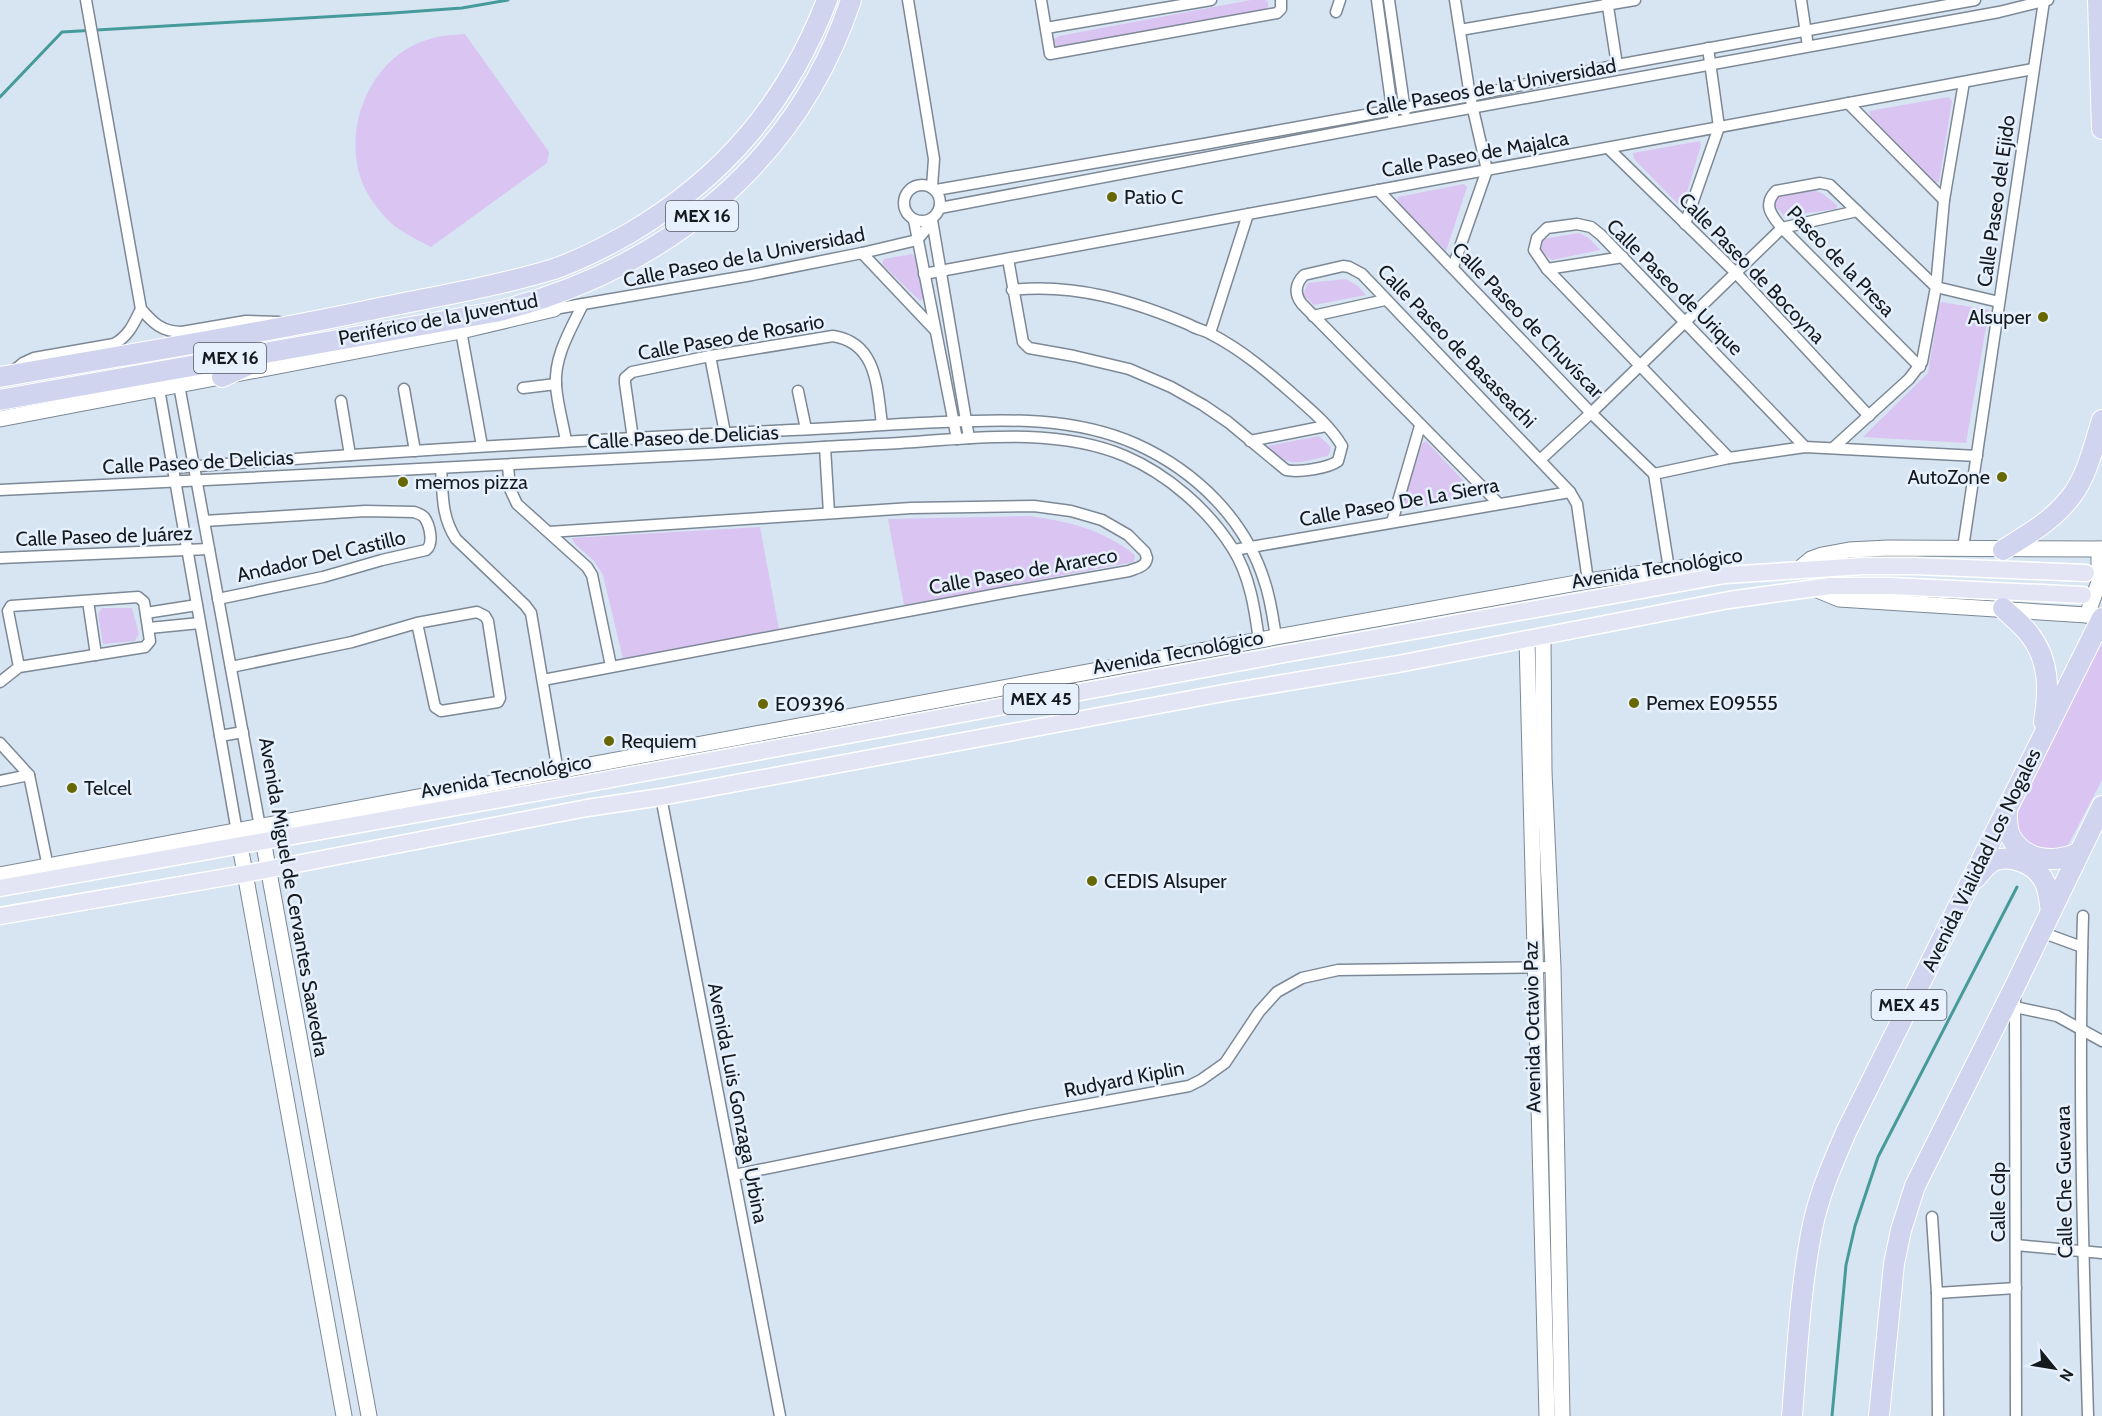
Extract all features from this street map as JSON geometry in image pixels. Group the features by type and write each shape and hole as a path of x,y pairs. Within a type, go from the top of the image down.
{"highway":[{"name":"Periférico de la Juventud","path":"4,376 298,325 488,285 556,268 583,257 663,213 728,158 756,126 796,68 827,0"},
{"name":"Periférico de la Juventud","path":"0,400 495,312 561,293 614,270 656,247 702,215 740,179 799,110 826,62 851,0"},
{"path":"2098,0 2102,129"},
{"path":"495,312 554,309"},
{"path":"222,377 284,348"},
{"path":"2003,550 2039,527 2073,494 2085,472 2102,420"},
{"path":"2003,608 2030,634 2045,661 2047,696 2042,738"},
{"name":"Avenida Vialidad Los Nogales","path":"1792,1416 1810,1240 1827,1176 1847,1130 2042,738 2097,616"},
{"path":"1879,1416 1894,1264 1901,1230 1915,1186 2015,997 2041,932 2102,806"},
{"path":"2007,808 2010,836 2026,852 2043,860 2054,861 2078,853"},
{"path":"1971,884 1991,862 2002,858 2016,859 2032,867 2042,876 2051,911"}],"main road":[{"name":"Avenida Tecnológico","path":"0,888 261,833 527,794 1725,575 1799,569 1916,566 2086,573"},
{"name":"MEX 45","path":"0,916 244,874 587,808 661,797 1535,638 1729,600 1830,586 1891,586 2083,595"},
{"path":"815,740 820,768"}],"street":[{"path":"86,0 141,309 156,325 172,332 256,320 298,325"},
{"path":"908,0 934,159 934,188 940,199 939,208 917,240"},
{"path":"1041,0 1050,54 1277,13 1281,5"},
{"path":"1046,28 1211,0"},
{"path":"1335,12 1340,0"},
{"path":"1377,0 1394,122"},
{"path":"1389,0 1406,121"},
{"path":"1453,267 1487,170 1470,96 1455,0"},
{"path":"1460,30 1608,2 1635,0"},
{"path":"1801,0 1808,46"},
{"name":"Calle Paseos de la Universidad","path":"934,188 1012,177 1470,96 1708,48 1975,0"},
{"path":"1999,0 1999,12"},
{"name":"Calle Paseos de la Universidad","path":"939,208 1394,122 1999,12 2046,0"},
{"name":"Calle Paseo del Ejido","path":"1963,548 2033,69 2046,0"},
{"path":"1608,2 1617,66"},
{"path":"1685,224 1719,127 1708,48"},
{"name":"Calle Paseo de Majalca","path":"924,274 2033,69"},
{"path":"1833,448 1920,367 1936,287 1944,200 1964,82"},
{"path":"1848,103 1944,200"},
{"path":"1204,144 1207,159"},
{"name":"Calle Paseo de Bocoyna","path":"1608,148 1735,272 1869,416"},
{"path":"1012,177 1015,194"},
{"name":"Paseo de la Presa","path":"1920,367 1782,228 1769,212 1768,207 1772,195 1776,191 1820,183 1830,185 1936,287"},
{"path":"934,188 921,184 910,189 903,206 914,220 934,330 954,421 963,439"},
{"name":"Calle Paseo de Chuvíscar","path":"1378,190 1591,412 1654,474"},
{"path":"1541,459 1782,228 1857,212"},
{"path":"1210,333 1248,214"},
{"path":"914,220 932,220"},
{"path":"932,220 966,420 963,439"},
{"name":"Calle Paseo de Urique","path":"1729,458 1547,269 1535,253 1535,245 1541,233 1547,228 1577,225 1591,227 1623,257 1805,447"},
{"name":"Calle Paseo de la Universidad","path":"554,309 862,253 917,240"},
{"path":"862,253 934,330"},
{"path":"1547,269 1623,257"},
{"path":"1008,259 1012,290 1023,342 1029,348 1129,369 1171,387 1228,422 1286,470 1294,471 1332,465 1341,456 1342,446 1326,426 1268,372 1210,333 1165,314 1122,300 1078,291 1028,288 1012,290"},
{"name":"Calle Paseo de Basaseachi","path":"1498,503 1296,297 1297,285 1304,275 1343,266 1362,274 1541,459 1570,492 1577,504 1588,581"},
{"path":"1936,287 1999,302"},
{"path":"1313,316 1385,300"},
{"path":"566,441 556,384 562,348 583,304"},
{"path":"4,376 34,358 114,344 130,330 141,309"},
{"path":"0,419 461,331 554,309"},
{"path":"461,331 482,446"},
{"name":"Calle Paseo de Rosario","path":"633,439 625,389 628,374 710,356 833,336 851,342 869,359 875,374 882,424"},
{"path":"710,356 724,433"},
{"path":"523,388 556,384"},
{"name":"Avenida Miguel de Cervantes Saavedra","path":"179,385 369,1416"},
{"path":"159,389 244,874 345,1416"},
{"path":"404,389 415,451"},
{"path":"798,391 806,429"},
{"path":"341,401 350,455"},
{"name":"Calle Paseo de Delicias","path":"173,468 482,446 882,424 966,420 1053,422 1103,432 1134,443 1175,465 1200,485 1229,514 1251,547 1266,585 1276,637"},
{"path":"1250,441 1326,426"},
{"path":"1392,522 1420,426"},
{"name":"Calle Paseo de Delicias","path":"0,490 507,466 963,439 1047,438 1074,441 1125,456 1147,466 1179,489 1213,522 1234,550 1248,582 1259,640"},
{"path":"825,447 829,513"},
{"path":"1669,569 1654,474 1729,458 1805,447 1977,456"},
{"path":"507,466 510,489 517,504 587,567 592,575 611,666"},
{"path":"441,468 444,515 449,528 456,539 525,604 531,613 558,772"},
{"name":"Calle Paseo De La Sierra","path":"1234,550 1570,492"},
{"name":"Calle Paseo de Arareco","path":"543,680 1003,592 1129,571 1141,567 1147,561 1145,552 1128,535 1102,520 1071,511 1034,506 911,508 549,532"},
{"name":"Andador Del Castillo","path":"204,520 365,511 414,512 422,515 425,520 431,542 430,547 426,550 323,577 219,598"},
{"path":"1799,569 1811,559 1833,551 1888,548 2101,549 2097,616 2003,608 1839,599 1815,589"},
{"name":"Calle Paseo de Juárez","path":"0,558 209,549"},
{"path":"261,833 558,772 1259,640 1588,581 1700,565 1725,575"},
{"path":"0,682 19,668 146,647 149,643 144,602 138,597 11,606 8,611 19,668"},
{"path":"88,601 96,655"},
{"path":"146,613 197,605"},
{"path":"231,667 352,642 417,623 472,612 485,616 488,621 500,698 498,702 441,711 435,707 417,623"},
{"path":"148,628 200,623"},
{"name":"Avenida Octavio Paz","path":"1535,638 1553,967 1562,1416"},
{"name":"Avenida Octavio Paz","path":"1535,638 1536,967 1547,1416"},
{"path":"220,736 243,732"},
{"path":"0,743 29,775 48,867"},
{"path":"0,781 29,775"},
{"name":"Avenida Luis Gonzaga Urbina","path":"661,797 780,1416"},
{"path":"0,875 238,838"},
{"path":"252,918 275,914"},
{"name":"Calle Che Guevara","path":"2083,916 2081,1030 2083,1251 2088,1416"},
{"path":"2041,932 2082,947"},
{"name":"Rudyard Kiplin","path":"734,1175 1030,1115 1189,1086 1225,1063 1259,1012 1277,992 1302,978 1338,970 1553,967"},
{"path":"2015,997 2057,1016 2102,1041"},
{"name":"Calle Cdp","path":"2015,997 2016,1416"},
{"path":"1932,1217 1937,1293 1938,1416"},
{"path":"309,1224 332,1219"},
{"path":"2016,1245 2102,1253"},
{"path":"1937,1293 2016,1288"}],"shaded area":[{"path":"1251,0 1265,0 1268,2 1268,8 1264,11 1062,49 1054,47 1053,40 1059,36"},
{"path":"465,34 549,152 547,163 431,247 394,225 368,195 362,182 357,160 356,138 359,116 378,75 393,59 412,46 433,38"},
{"path":"1949,97 1952,101 1939,182 1935,183 1871,117 1869,111"},
{"path":"1700,141 1701,145 1683,206 1680,206 1634,159 1633,153"},
{"path":"1464,184 1467,187 1446,251 1397,202 1398,197"},
{"path":"1814,190 1837,205 1837,209 1784,216 1775,206 1778,196"},
{"path":"1579,233 1589,238 1600,250 1552,260 1539,250 1542,239"},
{"path":"912,254 916,259 924,298 920,301 882,264 884,259"},
{"path":"1346,279 1358,286 1366,295 1314,305 1303,295 1308,283"},
{"path":"1942,302 1989,310 1966,443 1863,437 1928,373 1939,305"},
{"path":"1319,436 1331,447 1328,456 1302,462 1283,459 1268,446"},
{"path":"1426,441 1475,493 1474,497 1406,510 1401,506 1422,444"},
{"path":"1029,516 1072,524 1098,533 1135,555 1134,562 904,605 888,519"},
{"path":"760,527 779,629 623,659 603,575 594,561 575,544 572,538"},
{"path":"102,608 132,608 139,634 135,641 103,644 98,614"},
{"path":"2102,640 2102,780 2066,849 2053,856 2022,845 2014,821"}],"waterway":[{"path":"0,97 62,32 393,13 462,8 508,0"},
{"path":"1832,1416 1846,1265 1855,1226 1878,1157 2017,887"}],"place":[{"name":"Patio C","path":"1112,197"},
{"name":"Alsuper","path":"2043,317"},
{"name":"AutoZone","path":"2002,477"},
{"name":"memos pizza","path":"403,482"},
{"name":"Pemex E09555","path":"1634,703"},
{"name":"E09396","path":"763,704"},
{"name":"Requiem","path":"609,741"},
{"name":"Telcel","path":"72,788"},
{"name":"CEDIS Alsuper","path":"1092,881"}]}
